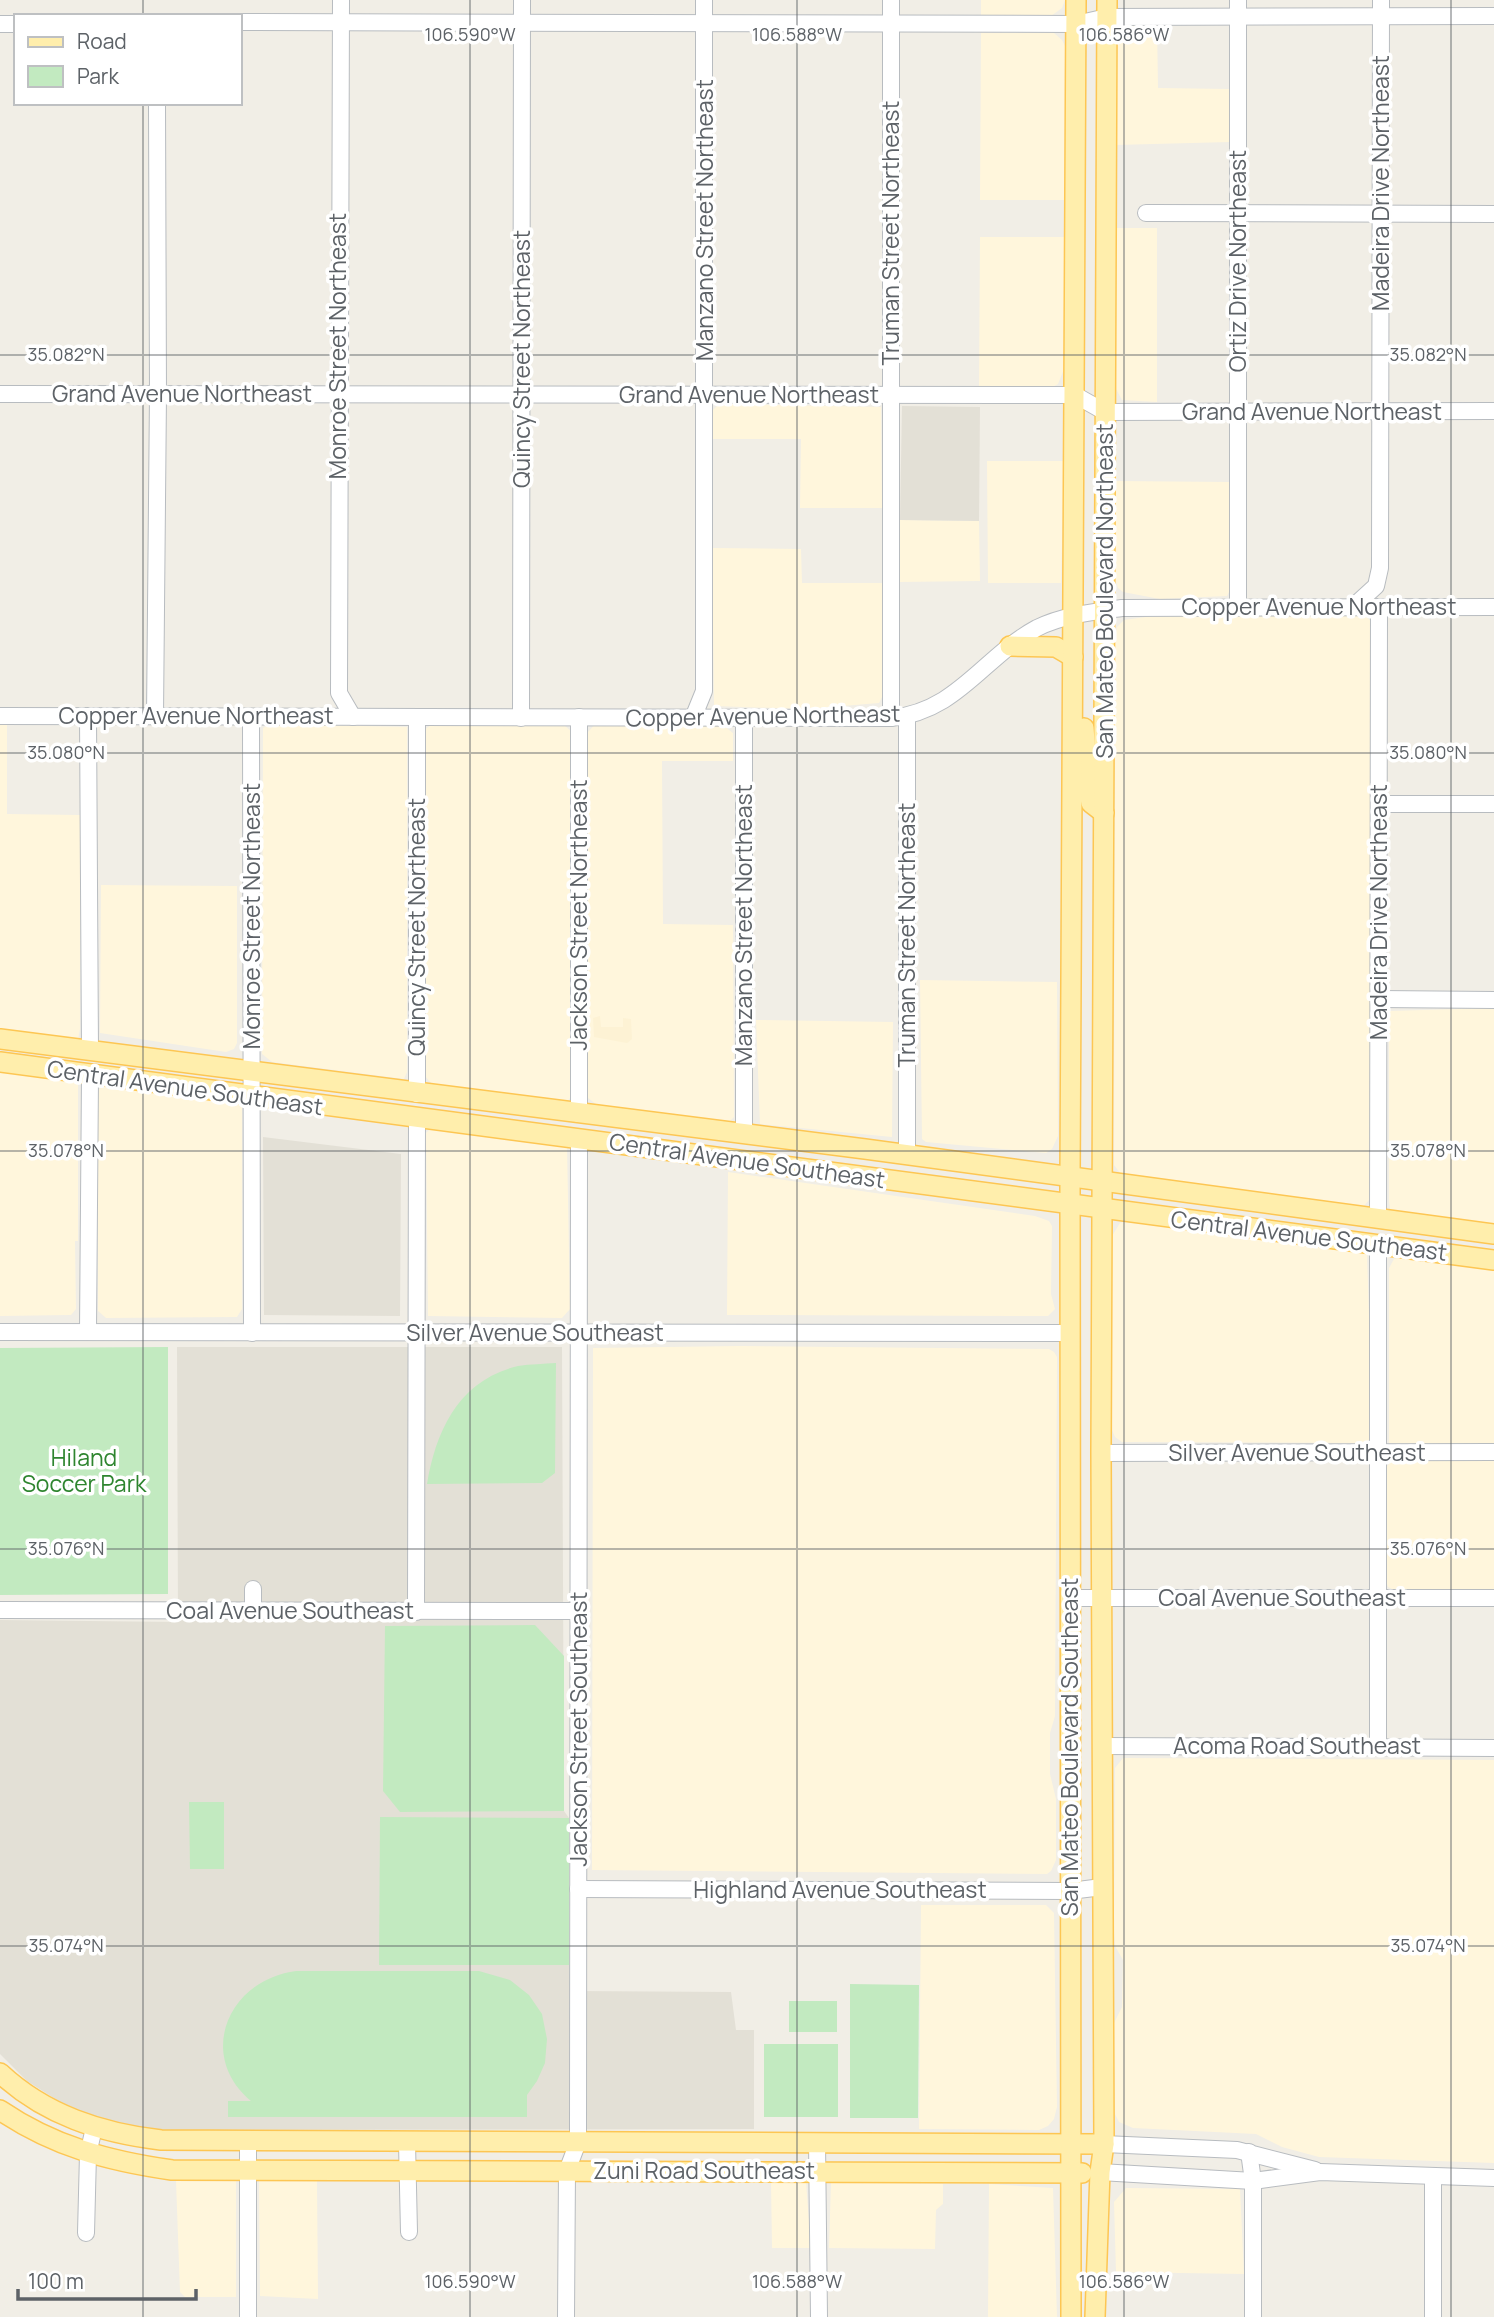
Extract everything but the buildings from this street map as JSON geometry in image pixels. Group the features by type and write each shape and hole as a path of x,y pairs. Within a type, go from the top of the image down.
{"main road":[{"name":"San Mateo Boulevard Northeast","path":"1070,1178 1076,0"},
{"name":"San Mateo Boulevard Northeast","path":"1103,1182 1107,9"},
{"path":"1010,646 1056,647 1073,657"},
{"path":"1073,699 1083,712 1091,803 1104,813"},
{"path":"0,1039 906,1154 1494,1234"},
{"name":"Central Avenue Southeast","path":"0,1062 1494,1260"},
{"name":"San Mateo Boulevard Southeast","path":"1070,1178 1071,2317"},
{"name":"San Mateo Boulevard Southeast","path":"1095,2317 1100,2172 1104,2144 1101,1746 1103,1182"},
{"name":"Zuni Road Southeast","path":"0,2073 42,2104 94,2128 122,2136 248,2142 1104,2144"},
{"name":"Zuni Road Southeast","path":"0,2110 35,2133 88,2154 172,2170 1100,2172"}],"street":[{"name":"Monroe Street Northeast","path":"341,0 339,692 353,717"},
{"name":"Quincy Street Northeast","path":"522,0 522,718"},
{"name":"Manzano Street Northeast","path":"693,718 704,691 704,0"},
{"name":"Truman Street Northeast","path":"891,0 890,395 899,717 906,1154"},
{"name":"Ortiz Drive Northeast","path":"1238,0 1238,606"},
{"name":"Madeira Drive Northeast","path":"1353,607 1373,590 1380,568 1381,0"},
{"path":"242,22 1076,24 1107,9 1238,17 1494,16"},
{"path":"155,716 159,394 157,105"},
{"path":"1146,213 1494,214"},
{"name":"Grand Avenue Northeast","path":"0,394 1075,395 1105,412 1494,411"},
{"name":"Copper Avenue Northeast","path":"0,716 899,717 930,709 954,695 1010,646 1039,627 1074,615 1105,611 1238,606 1494,607"},
{"name":"Madeira Drive Northeast","path":"1378,1218 1379,607"},
{"path":"704,691 720,718"},
{"path":"320,717 334,705 339,692"},
{"path":"89,716 90,1051"},
{"name":"Monroe Street Northeast","path":"251,717 252,1333"},
{"name":"Quincy Street Northeast","path":"417,717 417,1094"},
{"name":"Jackson Street Northeast","path":"579,717 579,1114"},
{"name":"Manzano Street Northeast","path":"744,717 744,1134"},
{"path":"1379,804 1494,804"},
{"path":"1379,999 1494,1000"},
{"path":"88,1332 90,1076"},
{"path":"416,1612 417,1118"},
{"name":"Jackson Street Southeast","path":"566,2317 567,2171 578,2142 581,1332 579,1139"},
{"path":"1378,1245 1378,1746"},
{"name":"Silver Avenue Southeast","path":"0,1332 1070,1333"},
{"name":"Silver Avenue Southeast","path":"1101,1454 1494,1452"},
{"path":"253,1589 253,1609"},
{"name":"Coal Avenue Southeast","path":"1070,1598 1494,1598"},
{"name":"Coal Avenue Southeast","path":"0,1610 579,1611"},
{"name":"Acoma Road Southeast","path":"1101,1746 1494,1748"},
{"name":"Highland Avenue Southeast","path":"578,1889 1070,1891 1102,1888"},
{"path":"86,2233 88,2154 94,2128"},
{"path":"248,2142 248,2317"},
{"path":"817,2142 819,2317"},
{"path":"407,2143 409,2232"},
{"name":"Zuni Road Southeast","path":"1104,2144 1190,2146 1249,2152 1320,2172"},
{"path":"1249,2152 1253,2181 1253,2317"},
{"name":"Zuni Road Southeast","path":"1100,2172 1253,2181 1320,2172 1494,2178"},
{"path":"1433,2177 1433,2317"}],"shaded area":[{"path":"981,0 1065,0 1062,8 1051,16 981,15"},
{"path":"1131,25 1157,25 1158,88 1229,89 1230,142 1115,145 1115,45 1117,32"},
{"path":"981,33 1054,33 1062,40 1065,46 1065,200 980,200"},
{"path":"1116,228 1157,228 1157,402 1122,400 1114,385"},
{"path":"980,237 1065,237 1064,369 1058,384 1051,388 979,388"},
{"path":"719,404 881,407 882,508 800,508 801,439 713,439 713,410"},
{"path":"902,406 980,407 979,521 900,520"},
{"path":"987,461 1064,461 1061,583 988,583"},
{"path":"1115,481 1230,482 1230,590 1227,596 1160,599 1123,592 1118,588 1114,576"},
{"path":"900,520 979,521 980,581 899,582"},
{"path":"712,548 801,549 802,583 882,583 882,697 879,703 806,709 714,706"},
{"path":"1160,615 1364,615 1371,621 1369,1200 1363,1207 1120,1173 1114,1165 1115,637 1117,627 1124,620"},
{"path":"0,724 7,724 7,814 80,815 78,1040 0,1030"},
{"path":"270,724 407,727 407,1072 404,1079 272,1062 262,1054 263,728"},
{"path":"595,724 724,726 733,733 733,761 662,761 663,924 733,925 734,1117 728,1123 597,1105 588,1098 588,732"},
{"path":"431,725 564,725 572,732 572,1095 568,1101 432,1084 424,1075 424,730"},
{"path":"101,885 237,886 237,1043 234,1049 226,1052 100,1033"},
{"path":"920,980 1057,982 1058,1136 1052,1149 1046,1153 926,1142 922,1139"},
{"path":"1494,1008 1494,1224 1390,1209 1389,1011"},
{"path":"756,1020 893,1022 892,1137 760,1124"},
{"path":"0,1069 78,1081 76,1309 71,1315 0,1316"},
{"path":"104,1083 242,1103 242,1309 237,1317 106,1318 98,1311 98,1091"},
{"path":"431,1128 567,1145 570,1309 562,1318 428,1316 426,1133"},
{"path":"263,1137 401,1154 400,1316 264,1315"},
{"path":"728,1172 1035,1216 1049,1221 1052,1226 1051,1294 1055,1309 1048,1316 727,1315"},
{"path":"1126,1221 1361,1251 1367,1255 1371,1376 1369,1440 1363,1443 1122,1442 1115,1437 1112,1430 1112,1236 1120,1223"},
{"path":"1403,1257 1494,1269 1494,1445 1389,1443 1389,1268 1394,1259"},
{"path":"740,1346 1049,1349 1057,1357 1055,1716 1050,1733 1050,1774 1056,1799 1056,1860 1047,1874 592,1870 593,1348"},
{"path":"177,1347 562,1347 564,1811 569,1818 569,1965 572,1991 731,1992 736,2030 754,2030 754,2129 137,2130 79,2114 27,2081 0,2054 0,1620 178,1622"},
{"path":"1393,1460 1494,1461 1494,1589 1394,1590 1388,1587 1386,1467"},
{"path":"1123,1758 1494,1760 1494,2163 1319,2157 1282,2147 1256,2134 1133,2128 1119,2122 1115,2114 1114,2023 1122,2007 1123,1960 1115,1946 1114,1933 1115,1768"},
{"path":"921,1905 1046,1905 1054,1913 1057,2107 1054,2119 1048,2126 1039,2130 919,2129"},
{"path":"176,2181 236,2181 236,2297 185,2297 180,2292"},
{"path":"259,2181 317,2181 318,2299 260,2296"},
{"path":"771,2181 806,2182 811,2248 772,2248"},
{"path":"831,2182 943,2184 943,2204 936,2210 935,2249 829,2248"},
{"path":"989,2184 1053,2188 1057,2317 988,2317"},
{"path":"1126,2188 1240,2189 1244,2274 1116,2272 1114,2202"}],"green space":[{"name":"Hiland Soccer Park","path":"168,1347 168,1594 0,1595 0,1348"},
{"path":"556,1363 555,1473 542,1483 427,1484 444,1427 466,1395 498,1373 518,1366"},
{"path":"535,1625 564,1656 564,1811 400,1812 383,1791 385,1626"},
{"path":"189,1802 224,1802 224,1869 190,1869"},
{"path":"380,1817 569,1818 569,1965 379,1965"},
{"path":"296,1971 479,1971 510,1980 529,1995 542,2014 547,2039 545,2063 527,2095 527,2117 228,2117 228,2101 251,2101 234,2083 225,2063 223,2042 227,2022 237,2004 253,1989 272,1977"},
{"path":"850,1984 919,1985 918,2118 850,2118"},
{"path":"789,2001 837,2001 837,2032 789,2032"},
{"path":"764,2044 838,2044 838,2117 764,2117"}],"sand":[{"path":"600,1016 601,1027 623,1027 623,1018 631,1019 632,1039 627,1043 594,1037 593,1018"}]}
